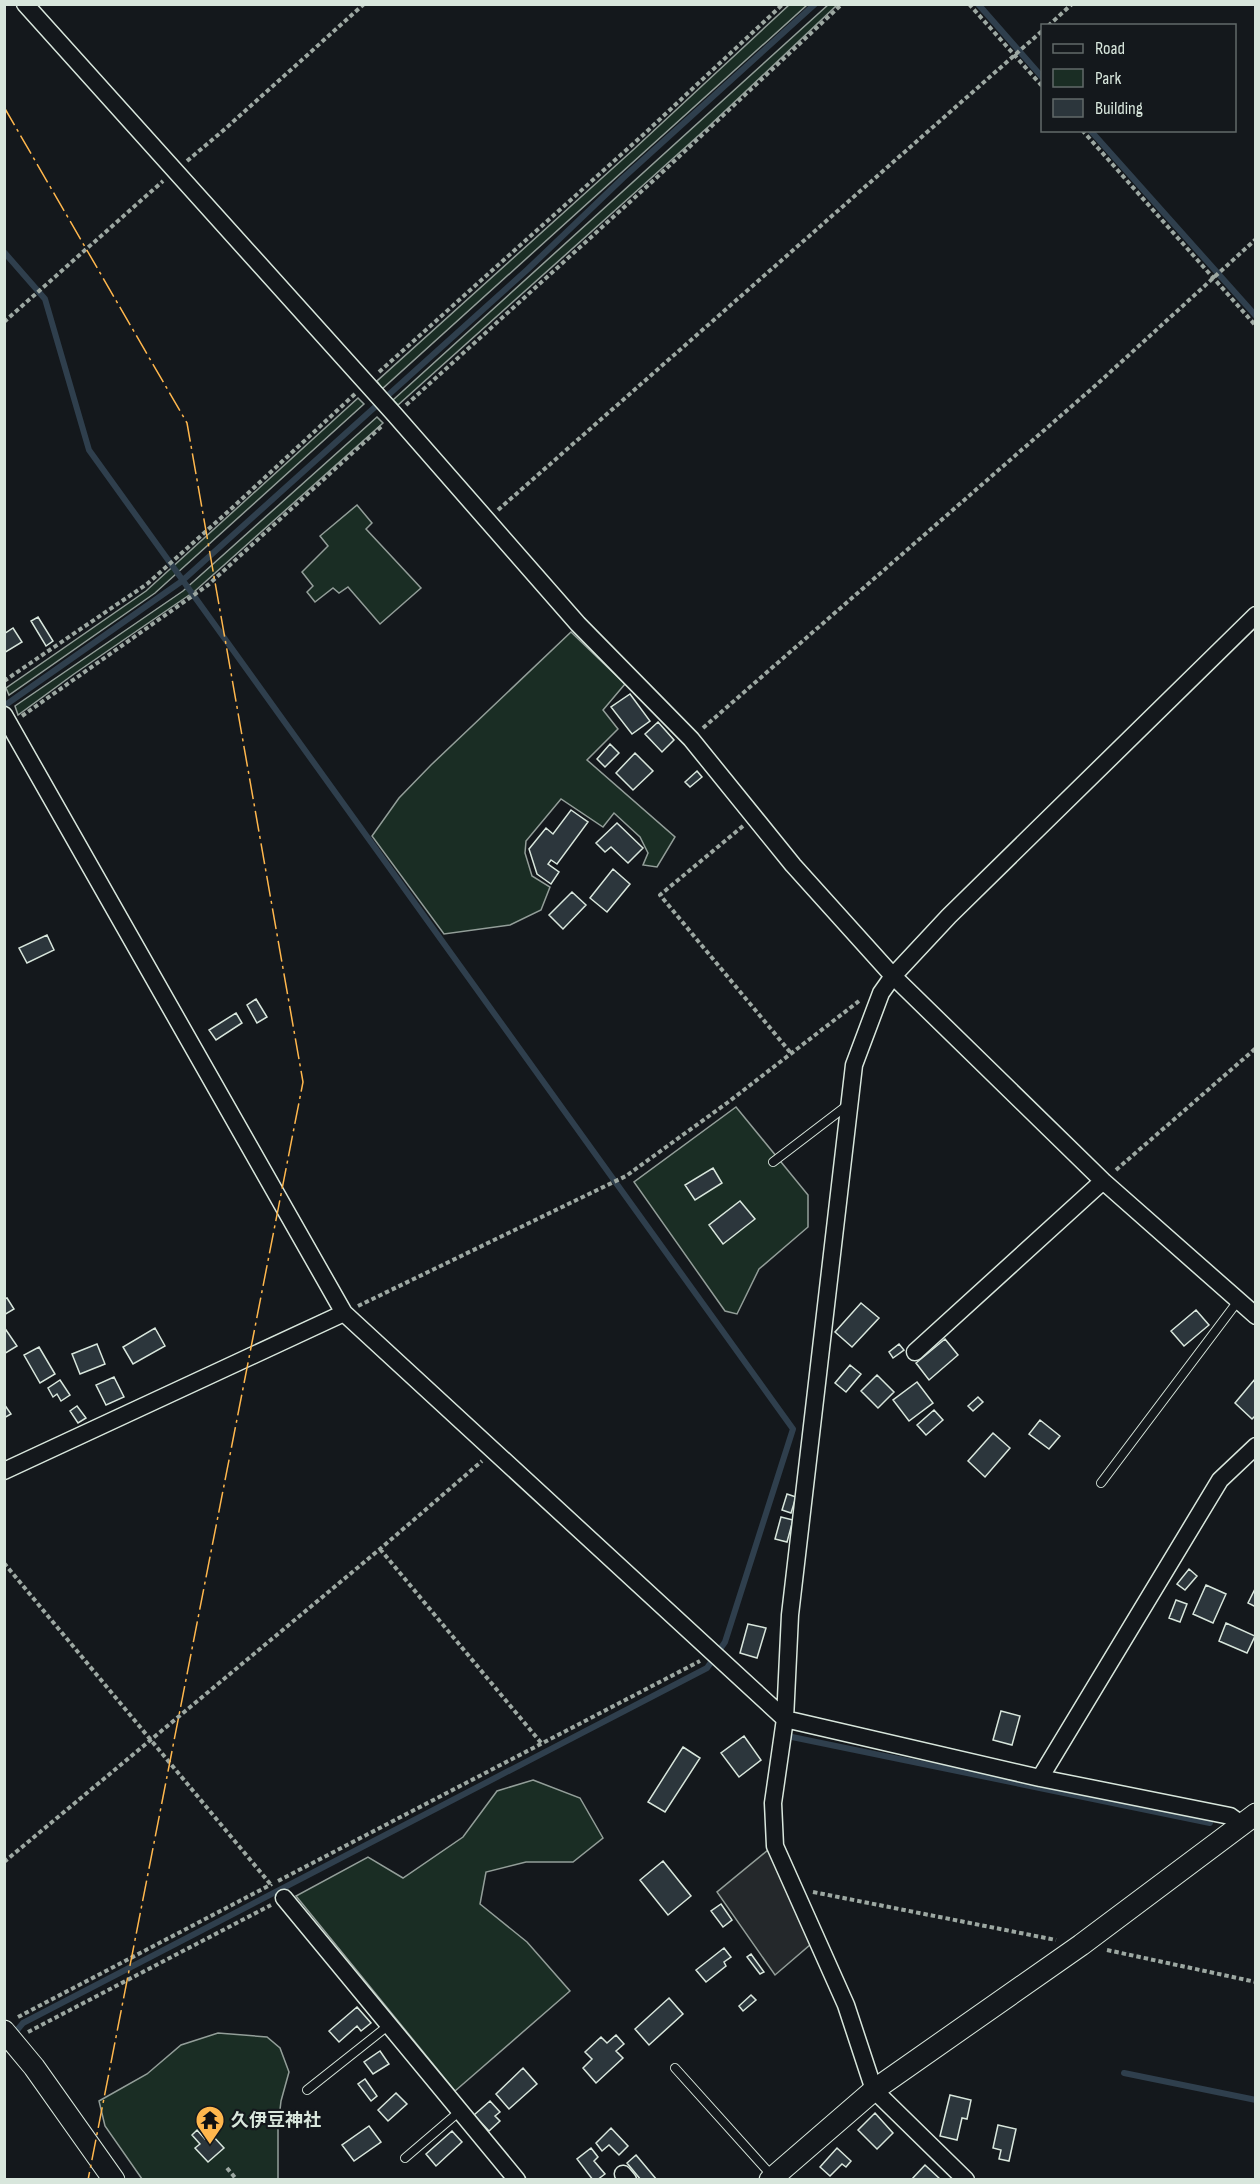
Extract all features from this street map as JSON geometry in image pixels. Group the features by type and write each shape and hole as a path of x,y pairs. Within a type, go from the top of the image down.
{"street":[{"path":"25,4 395,415 578,624 691,739 793,865 893,976 1103,1181 1256,1316"},
{"path":"966,2180 874,2090 846,2005 775,1846 772,1803 785,1719 790,1615 854,1065 881,993 893,976 950,916 1256,615"},
{"path":"7,720 344,1312 785,1719 1040,1778 1248,1819"},
{"path":"915,1352 1103,1181"},
{"path":"4,1471 344,1312"},
{"path":"1040,1778 1220,1480 1256,1446"},
{"path":"771,2178 874,2090 1081,1945 1248,1819"},
{"path":"284,1898 517,2180"},
{"path":"11,2031 114,2180"}],"lane":[{"path":"773,1162 849,1104"},
{"path":"1101,1483 1238,1301"},
{"path":"307,2090 389,2025"},
{"path":"675,2068 771,2178"},
{"path":"405,2158 460,2111"}],"path":[{"path":"4,322 364,4"},
{"path":"4,681 147,584 643,135 783,4"},
{"path":"7,720 208,585 646,188 842,4"},
{"path":"969,4 1041,85"},
{"path":"1050,24 1072,4"},
{"path":"486,520 1041,32"},
{"path":"1084,132 1256,326"},
{"path":"691,739 1096,385 1256,239"},
{"path":"754,816 660,895 790,1052"},
{"path":"344,1312 626,1176 727,1103 855,1002 881,993"},
{"path":"1103,1181 1256,1048"},
{"path":"4,1862 380,1549 494,1451"},
{"path":"380,1549 542,1743"},
{"path":"4,1563 284,1898 32,2029 11,2031"},
{"path":"11,2031 271,1885 695,1665 711,1651"},
{"path":"794,1888 1256,1982"},
{"path":"227,2168 237,2180"}],"green space":[{"path":"829,4 837,5 708,127 398,405 393,400"},
{"path":"789,5 807,5 382,389 377,381 633,150"},
{"path":"358,398 364,404 155,593 9,695 6,688 146,591"},
{"path":"377,417 383,423 195,591 18,715 15,706 183,591"},
{"path":"357,505 372,523 366,529 421,588 380,624 348,587 339,593 333,588 315,602 307,592 313,586 302,572 328,546 320,536"},
{"path":"571,632 625,684 603,710 618,729 587,760 675,837 657,867 643,865 648,853 640,837 614,813 603,827 561,799 526,841 525,853 532,876 550,887 541,910 510,925 444,934 372,836 399,798 431,765"},
{"path":"736,1107 808,1195 808,1227 759,1269 737,1314 725,1311 634,1182"},
{"path":"533,1780 580,1798 603,1838 573,1862 526,1862 486,1872 480,1904 527,1942 570,1991 455,2091 296,1896 368,1857 403,1878 463,1837 497,1791"},
{"path":"218,2033 267,2037 280,2048 289,2072 281,2101 278,2128 278,2179 142,2179 105,2126 99,2101 147,2074 181,2045"}],"shaded area":[{"path":"768,1850 811,1944 775,1975 717,1892"}],"building":[{"path":"38,617 53,641 46,646 31,621"},
{"path":"13,628 22,642 4,653 4,634"},
{"path":"630,694 650,721 632,734 611,707"},
{"path":"658,722 674,740 662,752 645,734"},
{"path":"610,744 619,753 605,767 597,759"},
{"path":"635,753 653,771 633,790 616,773"},
{"path":"697,771 702,777 690,787 685,782"},
{"path":"571,810 588,822 557,864 551,860 548,864 559,872 551,884 537,874 529,849 546,828 553,834"},
{"path":"617,823 643,848 628,863 611,847 605,852 596,843"},
{"path":"613,869 630,884 607,912 590,898"},
{"path":"572,892 586,905 563,929 549,915"},
{"path":"47,935 54,950 27,963 19,948"},
{"path":"256,999 267,1017 257,1023 247,1005"},
{"path":"236,1013 242,1023 216,1040 209,1030"},
{"path":"713,1168 722,1183 695,1200 685,1185"},
{"path":"740,1201 755,1219 723,1244 709,1225"},
{"path":"7,1298 14,1309 4,1315 4,1299"},
{"path":"861,1303 879,1318 852,1347 835,1332"},
{"path":"1196,1310 1209,1325 1184,1346 1171,1331"},
{"path":"4,1327 17,1346 4,1354"},
{"path":"155,1328 165,1346 133,1364 123,1347"},
{"path":"945,1339 958,1355 929,1380 916,1363"},
{"path":"97,1344 105,1364 80,1374 72,1354"},
{"path":"899,1344 904,1350 893,1358 889,1352"},
{"path":"39,1347 55,1374 40,1383 24,1355"},
{"path":"850,1365 861,1374 846,1392 835,1383"},
{"path":"877,1375 894,1392 878,1408 861,1391"},
{"path":"114,1377 124,1397 106,1405 96,1385"},
{"path":"1255,1379 1256,1415 1252,1419 1235,1403"},
{"path":"60,1380 70,1395 61,1401 57,1394 53,1397 48,1388"},
{"path":"917,1382 933,1403 909,1421 893,1400"},
{"path":"978,1397 983,1402 973,1411 968,1406"},
{"path":"4,1404 11,1414 4,1418"},
{"path":"77,1406 86,1418 78,1423 70,1411"},
{"path":"934,1410 943,1420 926,1435 917,1425"},
{"path":"1040,1420 1060,1436 1049,1449 1029,1434"},
{"path":"993,1433 1010,1448 985,1477 968,1461"},
{"path":"787,1494 796,1497 791,1513 782,1510"},
{"path":"781,1517 793,1520 787,1542 775,1539"},
{"path":"1189,1569 1197,1576 1185,1590 1177,1584"},
{"path":"1206,1585 1226,1594 1213,1623 1193,1614"},
{"path":"1256,1589 1256,1607 1248,1603"},
{"path":"1176,1600 1187,1604 1180,1622 1169,1618"},
{"path":"1226,1623 1255,1636 1247,1653 1219,1641"},
{"path":"748,1624 766,1628 757,1658 740,1653"},
{"path":"1001,1711 1020,1716 1012,1745 993,1740"},
{"path":"744,1736 761,1760 739,1777 721,1753"},
{"path":"683,1747 700,1758 665,1812 648,1802"},
{"path":"663,1861 691,1896 668,1915 640,1880"},
{"path":"721,1904 732,1920 723,1927 711,1911"},
{"path":"724,1948 731,1957 724,1962 726,1966 706,1982 696,1970"},
{"path":"751,1954 764,1972 760,1974 747,1957"},
{"path":"751,1995 756,2000 743,2011 739,2006"},
{"path":"669,1998 683,2014 649,2045 635,2029"},
{"path":"357,2007 371,2023 361,2031 357,2026 339,2042 329,2031"},
{"path":"616,2035 624,2044 616,2051 623,2058 596,2083 583,2068 592,2059 585,2052 601,2037 607,2043"},
{"path":"380,2051 389,2064 373,2074 364,2062"},
{"path":"523,2068 537,2084 509,2109 496,2094"},
{"path":"365,2079 377,2096 371,2101 358,2084"},
{"path":"396,2093 407,2104 388,2121 378,2110"},
{"path":"950,2095 971,2100 967,2119 962,2118 957,2140 940,2136"},
{"path":"490,2101 500,2112 495,2116 500,2121 489,2131 474,2115"},
{"path":"875,2113 893,2133 877,2149 858,2130"},
{"path":"998,2125 1016,2129 1009,2161 999,2159 1001,2150 993,2148"},
{"path":"369,2126 381,2142 354,2161 342,2145"},
{"path":"611,2128 628,2146 619,2155 609,2145 602,2151 596,2143"},
{"name":"久伊豆神社","path":"197,2130 205,2139 211,2134 224,2148 208,2162 195,2148 200,2144 192,2135"},
{"path":"452,2131 462,2142 436,2166 426,2154"},
{"path":"591,2148 598,2157 594,2161 605,2174 597,2180 593,2180 577,2159"},
{"path":"837,2148 851,2161 846,2167 842,2164 830,2176 820,2167"},
{"path":"636,2155 657,2180 641,2180 627,2163"},
{"path":"925,2165 941,2180 911,2180"}],"waterway":[{"path":"4,706 182,581 528,269 623,178 815,4"},
{"path":"978,4 1041,76"},
{"path":"1092,132 1256,316"},
{"path":"4,252 45,299 89,450 793,1429 725,1642 707,1668 23,2023 13,2035"},
{"path":"792,1737 1210,1823"},
{"path":"1124,2073 1256,2100"}],"power":[{"path":"4,107 187,423 303,1082 88,2180"}],"place":[{"name":"久伊豆神社","path":"210,2146"}]}
